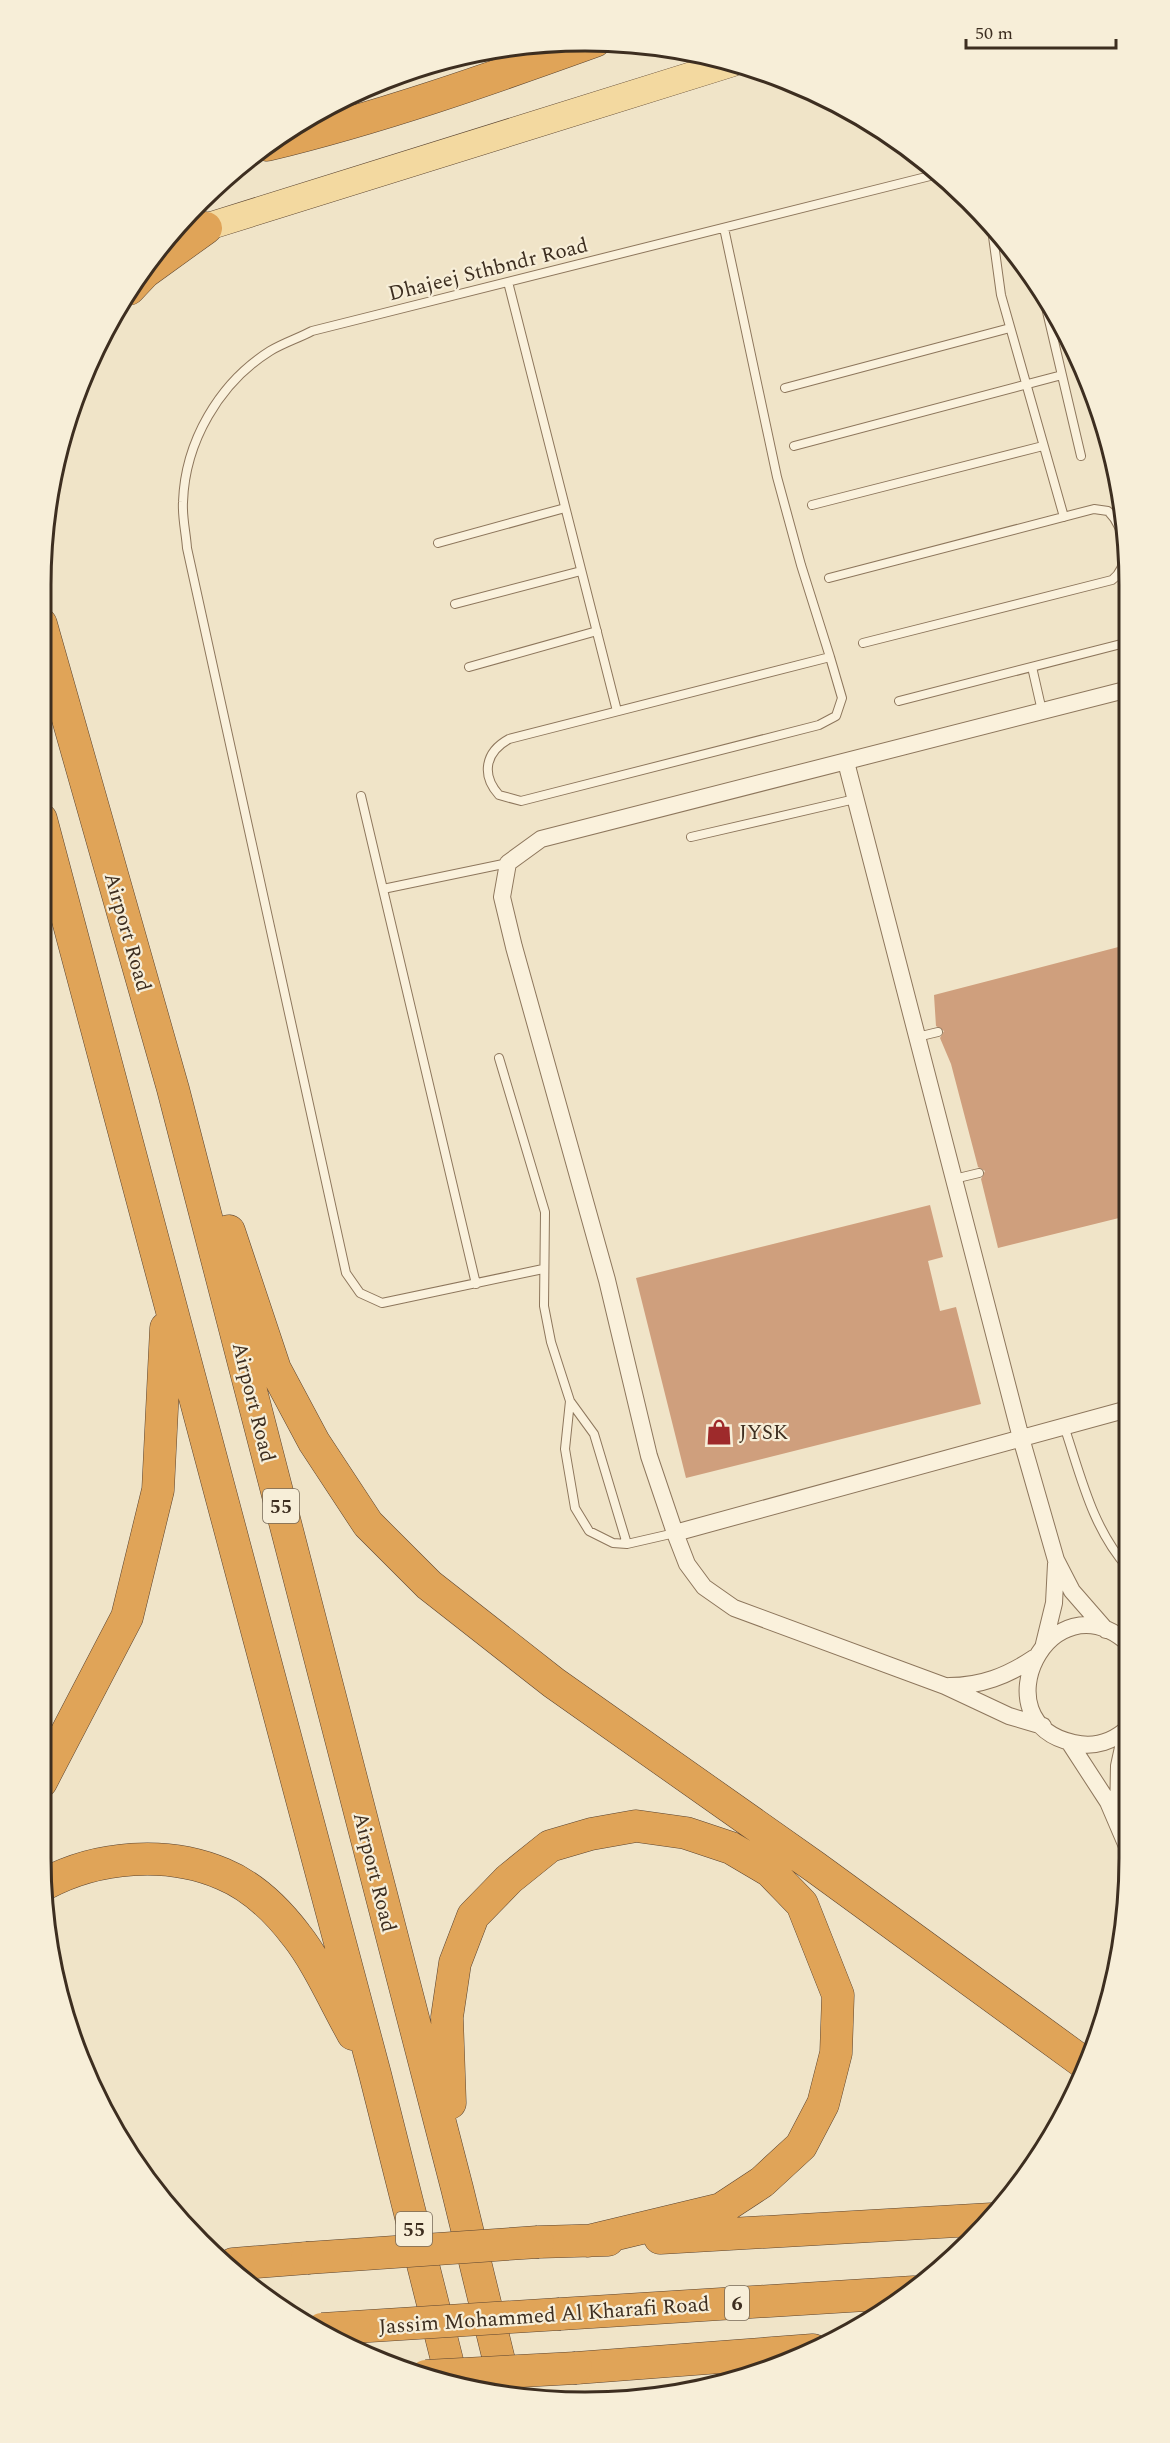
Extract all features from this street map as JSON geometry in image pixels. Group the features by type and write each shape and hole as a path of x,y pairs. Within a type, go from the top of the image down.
{"highway":[{"path":"292,139 465,88 566,52"},
{"path":"177,242 194,225"},
{"name":"Airport Road","path":"51,662 173,1089 457,2188 505,2386"},
{"name":"55","path":"51,860 375,2074 451,2375"},
{"path":"173,1089 201,1152 275,1369 314,1443 368,1524 429,1585 554,1683 815,1867 1079,2059"},
{"path":"51,1761 127,1617 158,1490 168,1297"},
{"path":"457,2188 447,2065 447,2017 455,1963 473,1916 509,1879 550,1846 591,1834 636,1826 686,1833 731,1848 771,1871 802,1904 838,1995 836,2053 823,2104 801,2146 762,2182 721,2209 588,2241"},
{"path":"52,1880 100,1863 143,1859 188,1864 223,1874 263,1898 297,1936 375,2074"},
{"path":"238,2264 537,2242 977,2220"},
{"name":"Jassim Mohammed Al Kharafi Road","path":"333,2328 894,2293"},
{"path":"450,2375 787,2352"}],"main road":[{"path":"194,225 332,189 717,68"}],"street":[{"path":"1119,692 542,839 508,863 502,897 607,1280 650,1456 687,1564 704,1587 734,1608 945,1686 1009,1716 1043,1726 1069,1742 1119,1823"},
{"path":"846,762 1021,1438 1056,1560 1072,1591 1107,1630 1119,1638"},
{"path":"675,1533 1119,1411"},
{"path":"1043,1726 1034,1714 1027,1686 1054,1603 1056,1560"},
{"path":"945,1686 983,1683 1018,1668 1055,1636 1073,1628 1093,1627 1107,1630"},
{"path":"1069,1742 1100,1743 1119,1735"},
{"path":"1119,1766 1119,1823"}],"lane":[{"name":"Dhajeej Sthbndr Road","path":"543,1269 382,1303 360,1293 346,1273 188,548 183,502 189,457 207,415 235,379 270,350 312,331 928,176"},
{"path":"724,228 780,488 830,657 842,698 836,716 819,725 521,801 499,795 492,786 487,764 499,744 509,739 830,657"},
{"path":"993,242 997,272 1010,328 1064,517"},
{"path":"508,282 617,711"},
{"path":"1050,323 1081,456"},
{"path":"785,388 1010,328"},
{"path":"794,446 1062,375"},
{"path":"812,505 1044,446"},
{"path":"438,543 565,508"},
{"path":"829,579 1101,509 1113,516 1115,523"},
{"path":"455,604 581,571"},
{"path":"863,644 1104,583 1119,574"},
{"path":"469,667 597,632"},
{"path":"899,701 1119,645"},
{"path":"1032,667 1042,711"},
{"path":"361,796 476,1284"},
{"path":"691,837 855,799"},
{"path":"383,889 508,863"},
{"path":"917,1037 938,1032"},
{"path":"499,1058 542,1197 546,1227 543,1269 546,1324 570,1401 594,1434 627,1544"},
{"path":"954,1179 979,1173"},
{"path":"570,1401 565,1449 574,1508 589,1531 600,1539 627,1544 675,1533"},
{"path":"1064,1426 1092,1512 1103,1534 1119,1556"}],"building":[{"path":"1119,947 1119,1218 998,1248 981,1179 985,1171 978,1167 951,1064 940,1038 944,1031 936,1026 934,995"},
{"path":"930,1205 943,1257 928,1261 940,1311 956,1307 981,1404 686,1478 636,1278"}],"place":[{"name":"JYSK","path":"719,1432"}]}
